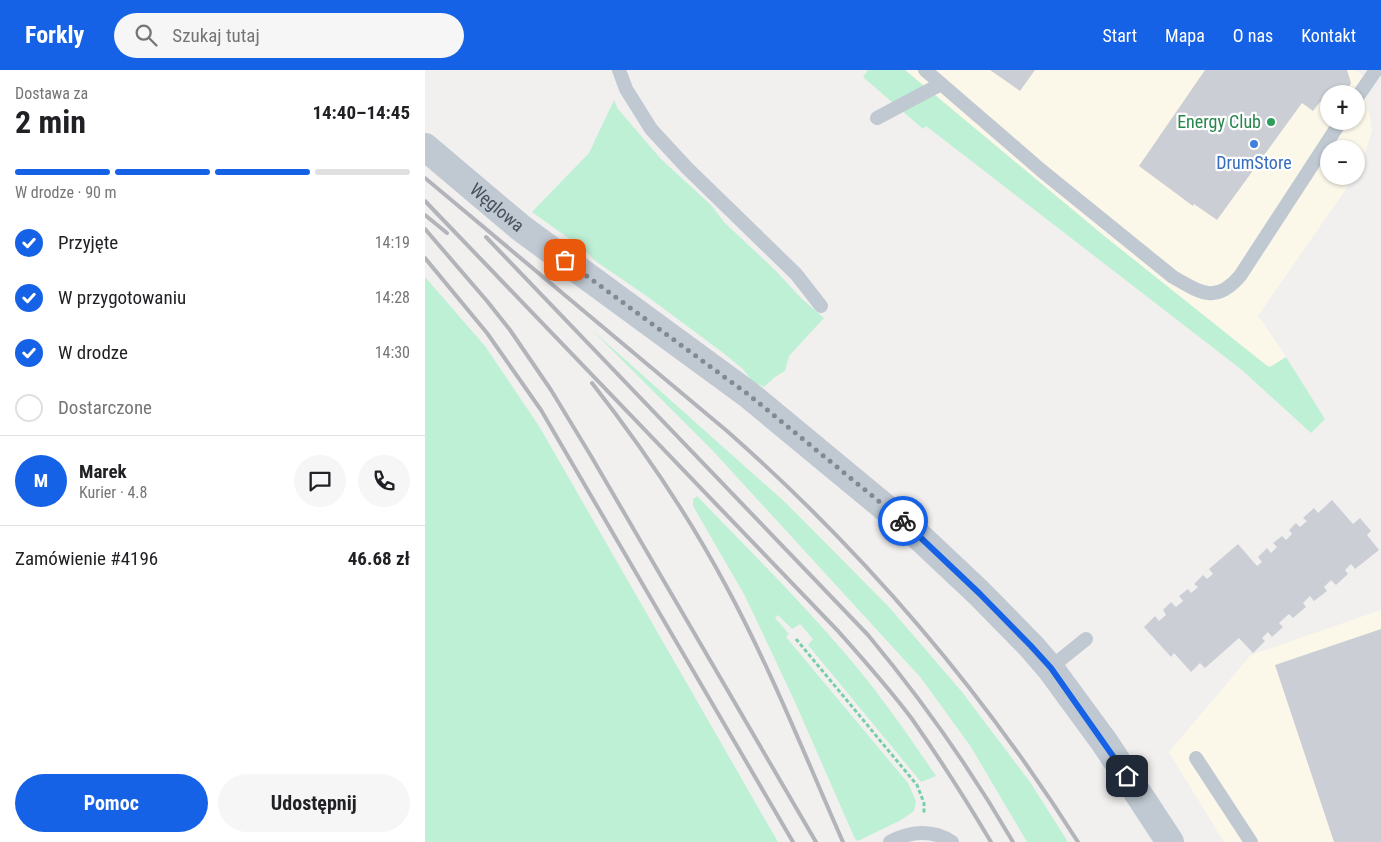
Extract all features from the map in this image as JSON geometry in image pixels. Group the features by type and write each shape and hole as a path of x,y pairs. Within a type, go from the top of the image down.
{"street":[{"name":"Węglowa","path":"425,147 521,228 749,395 911,529 985,599 1051,668 1105,744 1170,842"}],"lane":[{"path":"619,70 626,89 651,129 687,168 796,274 821,306"},
{"path":"925,70 1042,171 1173,277 1195,290 1211,293 1220,293 1230,288 1240,276 1335,130"},
{"path":"1365,86 1376,70"},
{"path":"877,118 941,84"},
{"path":"1051,668 1086,639"},
{"path":"1196,758 1251,842"},
{"path":"890,842 909,834 923,832 938,835 952,842"}],"path":[{"path":"796,639 917,785 924,803 923,832"}],"shaded area":[{"path":"905,70 1355,70 1362,75 1364,85 1320,85 1320,130 1365,130 1365,92 1372,130 1365,153 1365,140 1320,140 1320,185 1349,185 1257,317 1262,321 1286,357 1270,367 1103,235"},
{"path":"1381,610 1381,842 1224,842 1169,752 1251,655"}],"green space":[{"path":"868,70 905,70 1103,235 1266,365 1270,367 1286,357 1325,419 1311,433 1242,370 926,126 923,129 863,77"},
{"path":"614,100 618,109 661,159 711,205 725,223 776,271 802,299 824,318 789,356 785,371 764,387 752,381 743,369 722,352 594,260 585,250 532,212 589,153"},
{"path":"425,277 485,346 539,426 778,842 425,842"},
{"path":"592,330 786,503 889,607 962,692 1030,782 1068,842 1027,842 971,747 921,678 713,451"},
{"path":"697,496 826,631 868,681 936,776 921,782 808,645 813,639 800,624 792,629 778,615 775,618 789,634 786,637 908,783 916,801 914,811 901,820 858,841 855,839 795,702 745,596 693,506 693,499"}],"building":[{"path":"990,70 1035,70 1020,91"},
{"path":"1205,70 1347,70 1350,85 1320,85 1320,102 1313,111 1302,103 1217,220 1194,204 1193,206 1139,166"},
{"path":"1332,500 1353,524 1360,518 1371,531 1367,535 1379,550 1355,569 1351,564 1345,570 1348,574 1336,585 1331,580 1324,587 1327,591 1314,601 1310,596 1303,603 1306,607 1293,618 1289,614 1279,623 1283,627 1272,637 1268,632 1262,638 1265,641 1253,653 1239,638 1205,668 1200,663 1191,672 1174,653 1171,657 1144,627 1155,616 1159,621 1166,615 1163,610 1171,602 1176,607 1183,601 1179,596 1188,589 1191,593 1198,587 1194,584 1203,575 1207,579 1213,574 1209,569 1238,544 1257,566 1262,562 1258,557 1267,548 1271,553 1277,547 1273,543 1282,536 1286,540 1292,534 1289,530 1296,523 1300,527 1307,521 1303,518 1314,508 1318,513"},
{"path":"1381,629 1381,842 1334,842 1275,665"}],"railway":[{"path":"425,178 727,431 826,524 917,624 960,676 1041,785 1078,842"},
{"path":"425,201 857,652 912,719 953,780 991,842"},
{"path":"425,215 447,233"},
{"path":"425,229 510,330 551,390 816,842"},
{"path":"486,237 868,635 945,736 1013,842"},
{"path":"425,258 487,333 541,410 793,842"},
{"path":"592,383 629,431 663,481 725,584 772,679 843,842"}],"way so far":[{"path":"565,260 637,315 749,395 903,521"}],"place":[{"name":"Energy Club","path":"1271,122"},
{"name":"DrumStore","path":"1254,144"}],"route":[{"path":"903,521 979,593 1051,668 1127,776"}]}
